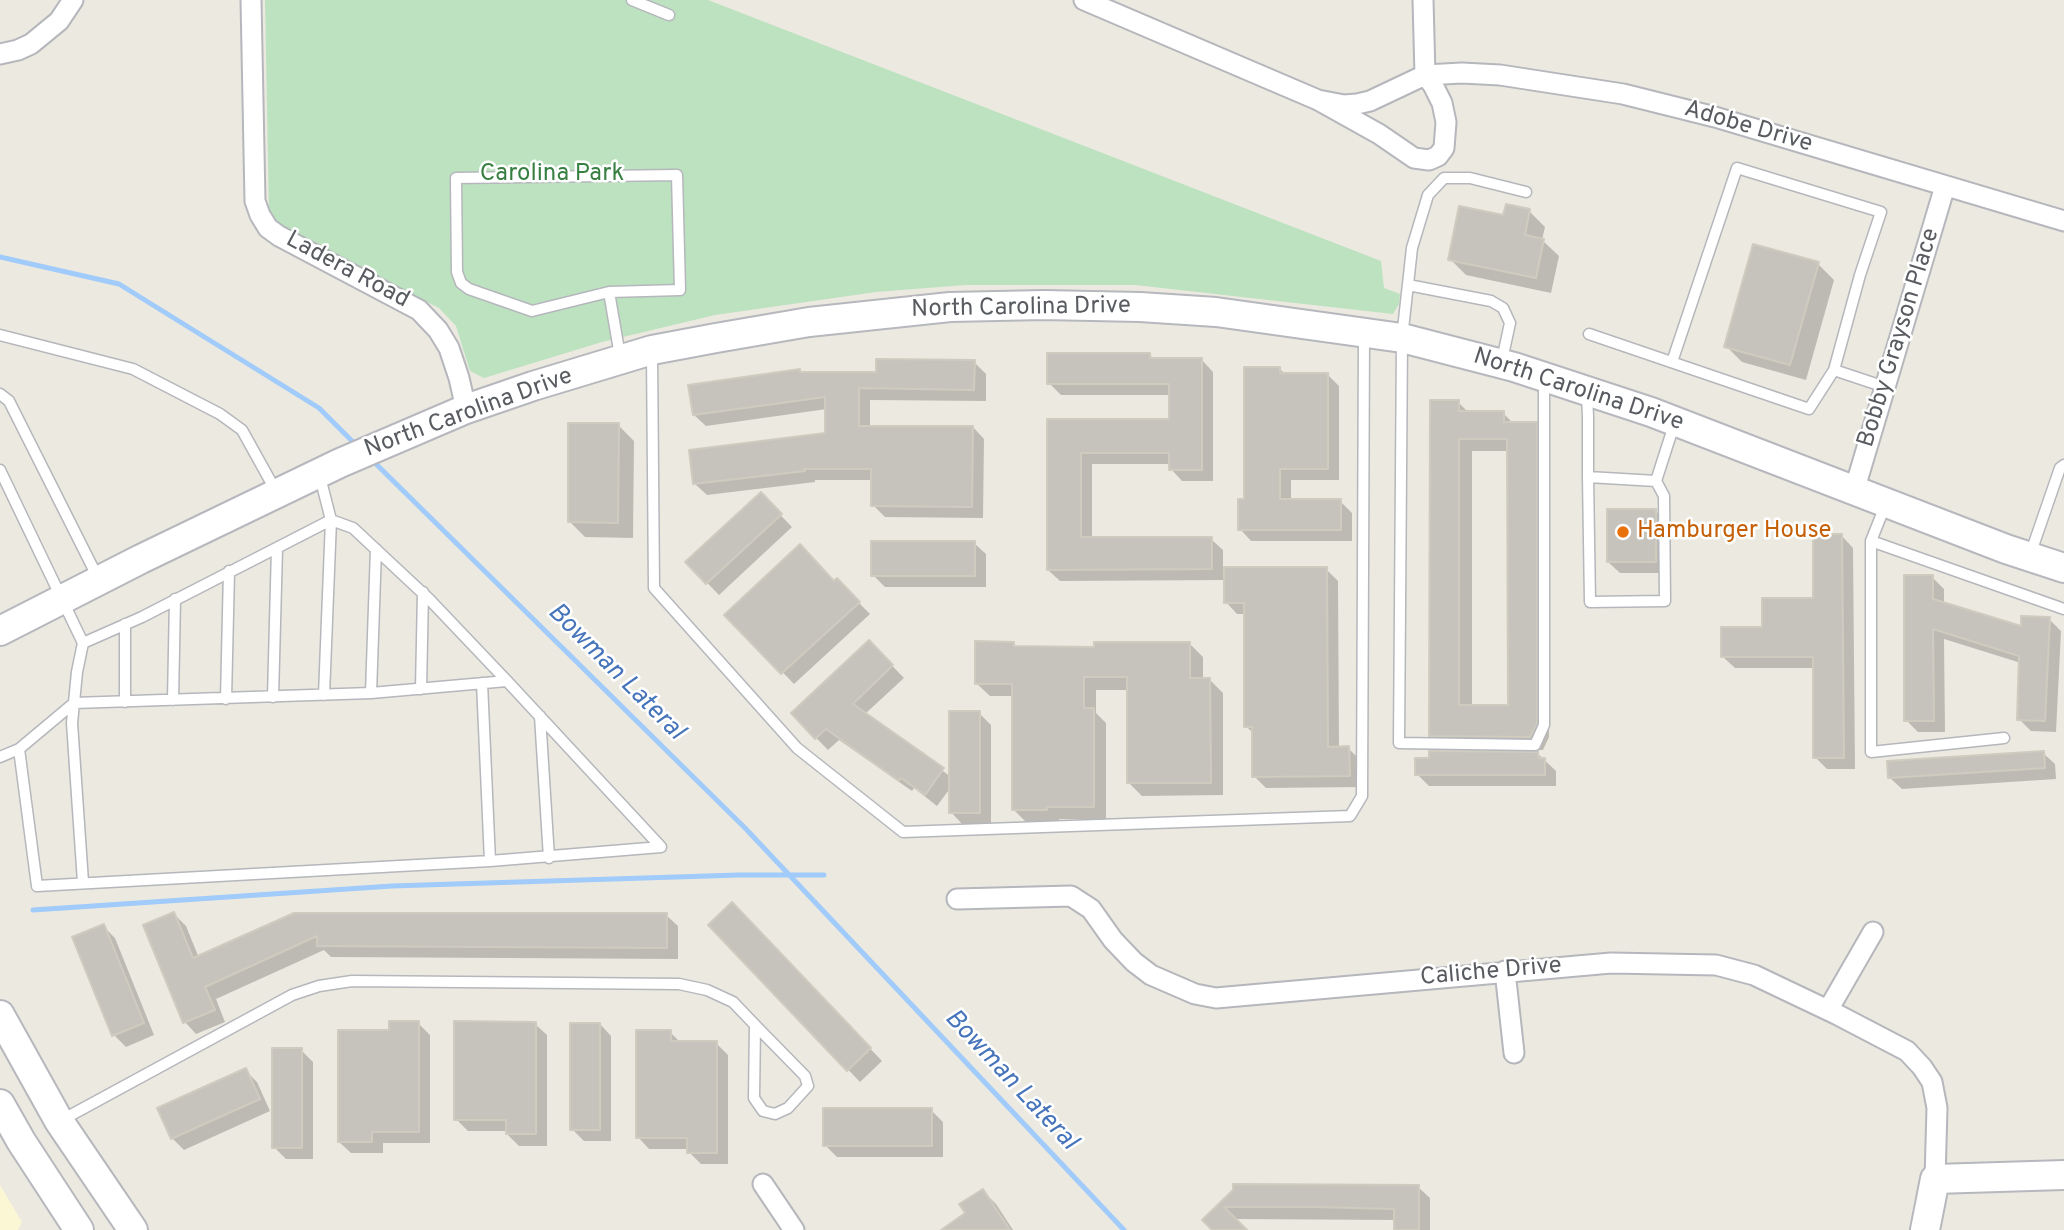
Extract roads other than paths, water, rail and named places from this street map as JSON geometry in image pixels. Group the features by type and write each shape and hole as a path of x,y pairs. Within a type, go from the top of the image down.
{"main road":[{"name":"North Carolina Drive","path":"0,631 277,493 404,434 466,410 621,359 808,322 950,307 1044,304 1216,312 1402,338 1587,390 2064,568"},
{"path":"0,1015 59,1121 133,1230"},
{"path":"0,1104 20,1141 79,1230"},
{"path":"20,1141 59,1121"},
{"path":"1925,1230 1936,1179 2064,1175"}],"street":[{"path":"0,54 31,44 59,21 74,0"},
{"name":"Ladera Road","path":"251,0 255,201 260,215 268,228 279,236 419,310 438,330 449,348 466,410"},
{"name":"Adobe Drive","path":"1084,0 1318,100 1379,134 1414,158 1429,160 1438,156 1444,148 1446,122 1442,103 1425,75"},
{"path":"1423,0 1425,75"},
{"name":"Adobe Drive","path":"1318,100 1344,105 1357,104 1370,101 1425,75 1462,73 1500,75 1623,94 1715,117 2064,221"},
{"name":"Bobby Grayson Place","path":"1854,491 1945,186"},
{"name":"Caliche Drive","path":"957,899 1071,896 1091,909 1113,940 1151,975 1195,994 1216,998 1611,963 1716,965 1754,975 1907,1051 1932,1082 1937,1108 1936,1179"},
{"path":"1828,1010 1873,932"},
{"path":"1504,971 1514,1054"},
{"path":"763,1184 794,1230"}],"lane":[{"path":"632,0 669,15"},
{"path":"1589,334 1809,409 1834,370 1860,275 1881,212 1737,168 1672,362"},
{"path":"677,175 680,290 609,292 532,311 470,289 461,282 457,272 456,178 677,175"},
{"path":"1526,191 1470,178 1444,178 1428,195 1412,248 1402,338 1399,743 1535,745 1544,725 1544,376"},
{"path":"1408,285 1491,301 1503,308 1510,323 1501,364"},
{"path":"609,292 621,359"},
{"path":"652,351 654,588 797,748 903,832 1350,816 1362,796 1364,332"},
{"path":"0,335 133,369 219,414 242,430 277,493"},
{"path":"1834,370 1885,387"},
{"path":"1587,390 1590,602 1665,601 1664,496 1656,481 1675,421"},
{"path":"0,394 9,401 99,580"},
{"path":"2030,557 2060,468 2064,465"},
{"path":"324,695 331,520 329,468"},
{"path":"0,470 83,643 76,672 72,723 83,882"},
{"path":"1588,478 1656,481"},
{"path":"1886,503 1871,541 1871,752 2004,738"},
{"path":"19,748 37,886 549,858 661,847 422,592 353,528 331,520 83,643"},
{"path":"1871,541 2064,609"},
{"path":"273,697 277,548"},
{"path":"371,693 376,549"},
{"path":"226,699 229,571"},
{"path":"421,689 422,592"},
{"path":"173,700 176,599"},
{"path":"125,624 125,702"},
{"path":"0,757 19,748 74,703 371,693 507,681"},
{"path":"482,683 490,861"},
{"path":"540,716 549,858"},
{"path":"59,1121 292,995 319,986 352,981 679,984 707,990 733,1002 805,1076 807,1086 788,1108 775,1114 763,1111 754,1098 755,1025"}],"waterway":[{"name":"Bowman Lateral","path":"0,257 119,284 319,408 356,445"},
{"name":"Bowman Lateral","path":"371,459 745,828 1124,1230"},
{"path":"33,910 392,886 739,875 824,875"}],"place":[{"name":"Hamburger House","path":"1623,532"}],"park label":[{"name":"Carolina Park","path":"552,175"}]}
